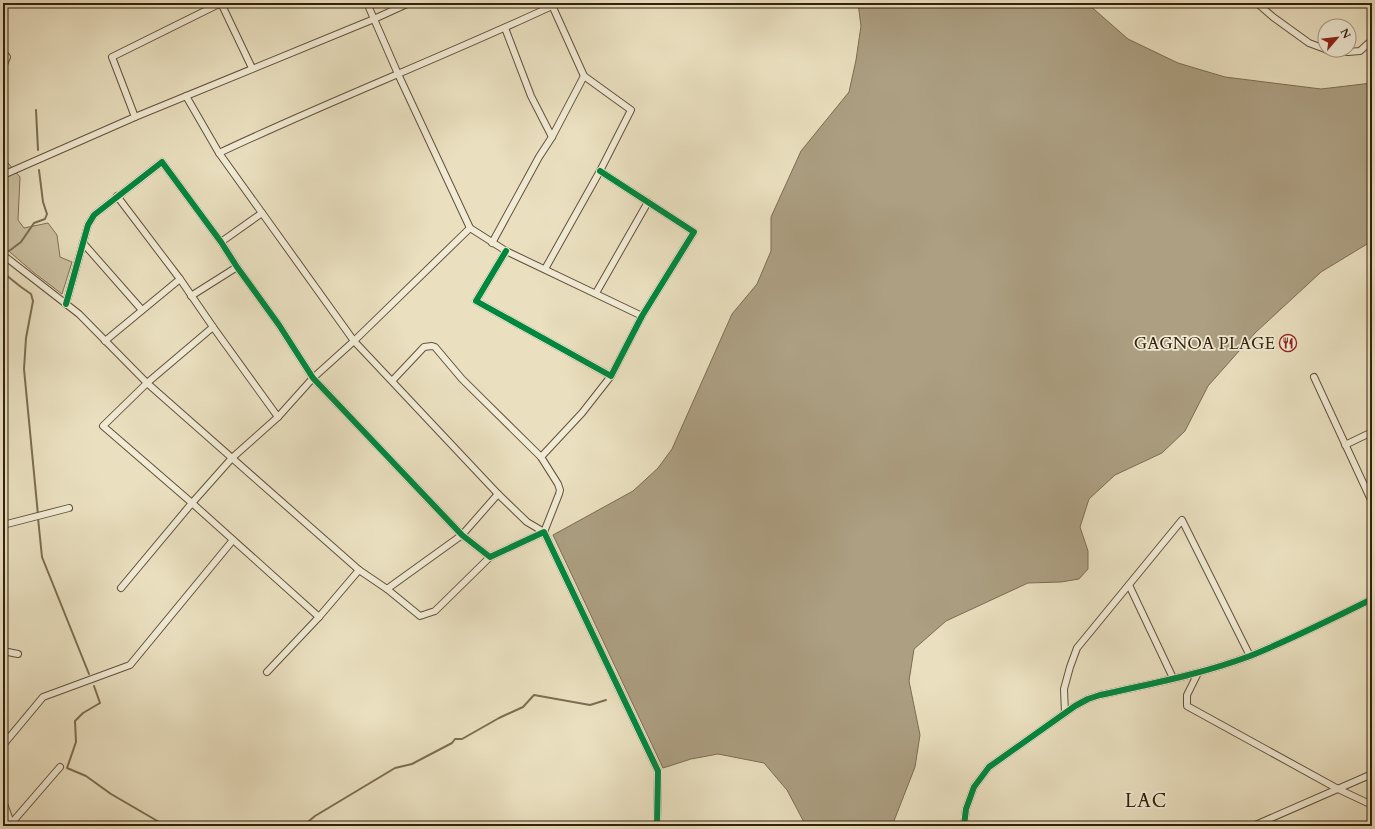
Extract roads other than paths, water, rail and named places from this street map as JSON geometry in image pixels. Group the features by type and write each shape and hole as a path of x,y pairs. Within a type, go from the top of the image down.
{"street":[{"path":"135,117 112,57 221,3 252,68"},
{"path":"367,3 398,74 470,228 506,251 642,316"},
{"path":"3,175 135,117 374,19 409,3"},
{"path":"1258,3 1272,17 1309,44 1317,47"},
{"path":"219,153 279,125 505,28 552,4 584,76 632,110 600,171 545,269"},
{"path":"505,28 530,96 552,137"},
{"path":"1357,51 1360,51 1372,40"},
{"path":"3,52 7,57 3,67"},
{"path":"492,242 539,157 552,137 584,76"},
{"path":"186,96 219,153 354,341 498,494 526,522 544,532 658,771 657,826"},
{"path":"66,304 88,225 94,215 162,162 221,242 237,267 279,325 313,378 462,535 490,557"},
{"path":"540,457 582,413 611,376 642,316 694,232 600,171"},
{"path":"117,196 180,279 278,417"},
{"path":"596,293 648,202"},
{"path":"221,242 262,212"},
{"path":"121,588 192,502 232,458 278,417 313,378 354,341 470,228"},
{"path":"83,243 142,310"},
{"path":"506,251 476,301 611,376"},
{"path":"3,255 79,314 147,383 358,570 388,589 420,616 435,611 490,557 544,532 560,490 558,484 540,457 462,379 435,347 424,347 392,381"},
{"path":"191,296 237,267"},
{"path":"105,341 180,279"},
{"path":"213,327 147,383 103,426 192,502 319,617"},
{"path":"1314,377 1372,502"},
{"path":"1345,445 1372,432"},
{"path":"388,589 462,535 498,494"},
{"path":"3,525 69,508"},
{"path":"1065,713 1064,689 1077,648 1182,520 1250,656"},
{"path":"3,745 43,697 130,665 233,540"},
{"path":"267,672 319,617 358,570"},
{"path":"1128,585 1173,678"},
{"path":"964,826 966,809 974,787 989,768 1065,713 1088,699 1198,673 1250,656 1372,599"},
{"path":"3,651 18,654"},
{"path":"1198,673 1187,695 1187,706 1338,789 1372,805"},
{"path":"11,825 60,766"},
{"path":"1253,826 1372,774"},
{"path":"3,801 11,825"}],"waterway":[{"path":"36,110 38,150"},
{"path":"9,251 21,242 34,223 45,219 47,214 43,202 39,170"},
{"path":"4,262 6,275 31,294 33,301 26,338 24,369 38,515"},
{"path":"38,518 42,557 89,674"},
{"path":"94,686 100,703 83,713 75,721 76,742 67,768 86,776 111,794 166,826"},
{"path":"303,826 315,816 395,768 412,764 452,743 455,739 462,739 499,718 523,707 534,695 590,705 606,700"}],"place":[{"name":"GAGNOA PLAGE","path":"1288,343"}],"district":[{"name":"LAC","path":"1146,801"}]}
